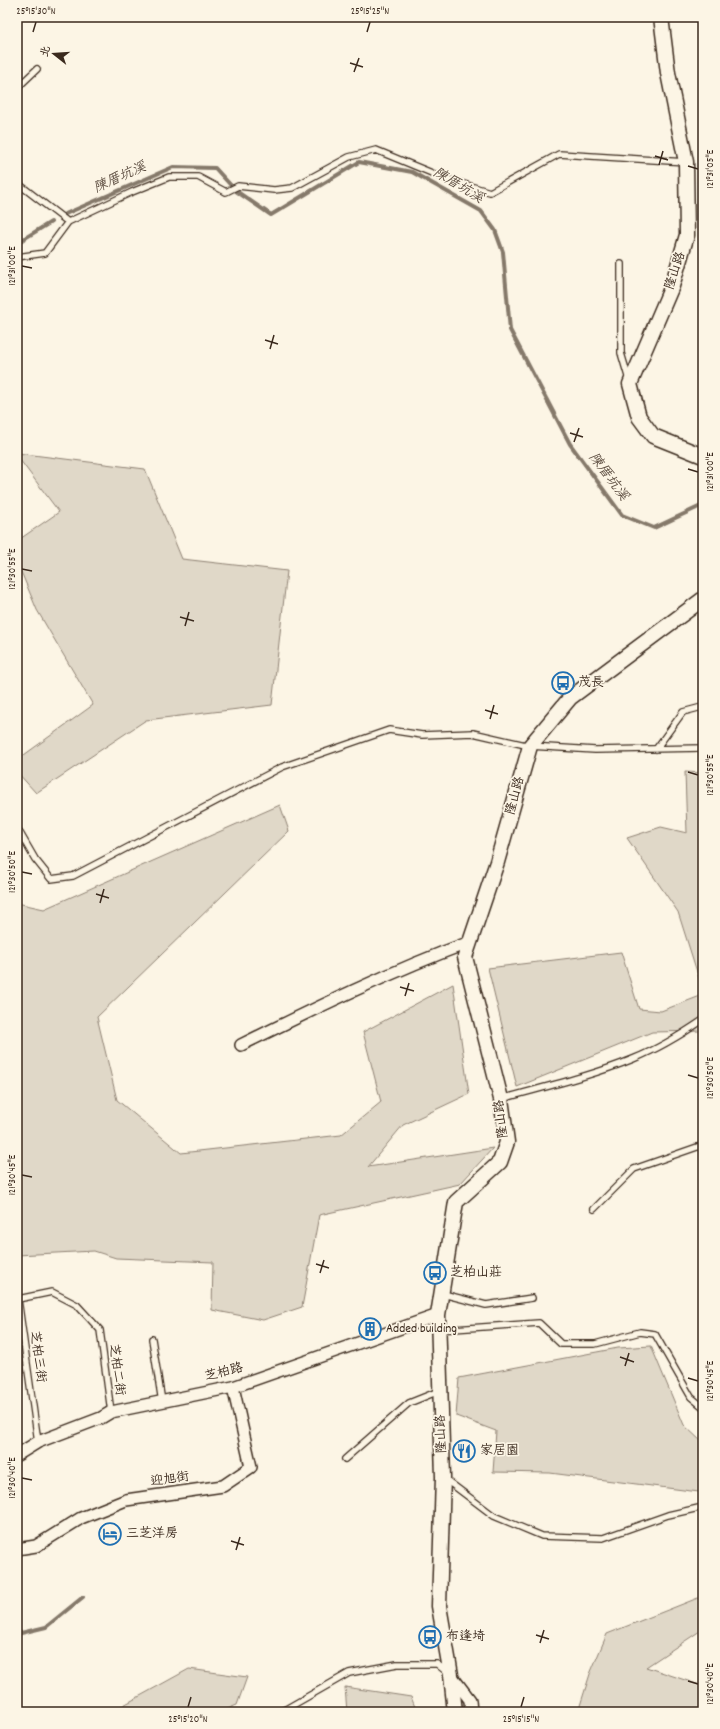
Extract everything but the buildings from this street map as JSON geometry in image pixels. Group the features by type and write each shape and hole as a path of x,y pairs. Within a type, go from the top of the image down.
{"street":[{"name":"隆山路","path":"630,384 672,286 687,235 686,162 668,73 661,17"},
{"path":"630,384 639,417 653,436 703,456"},
{"name":"隆山路","path":"455,1712 451,1675 440,1606 443,1477 437,1330 438,1315 456,1202 500,1162 506,1142 501,1099 466,957 497,862 530,746 570,698 703,599"},
{"path":"241,1044 349,992 431,956 470,942"},
{"name":"芝柏路","path":"17,1455 38,1442 101,1418 111,1412 233,1387 438,1315"},
{"name":"迎旭街","path":"17,1549 36,1546 81,1518 126,1500 223,1486 250,1467 233,1387"},
{"path":"451,1675 470,1700 471,1712"}],"lane":[{"path":"17,88 37,69"},
{"path":"17,257 45,253 68,222 132,192 169,177 198,177 226,192 238,186 274,190 292,188 349,157 376,150 444,178 490,192 559,154 686,162"},
{"path":"17,173 20,185 68,222"},
{"path":"622,264 621,353 630,384"},
{"path":"656,749 683,712 702,707"},
{"path":"17,828 35,859 51,879 73,876 282,767 389,730 422,735 473,733 530,746 595,750 703,748"},
{"path":"501,1099 633,1059 679,1036 703,1020"},
{"path":"594,1209 634,1169 703,1145"},
{"name":"芝柏三街","path":"38,1442 18,1299 52,1292 77,1304 100,1330"},
{"path":"441,1293 486,1305 532,1298"},
{"path":"437,1330 539,1323 561,1344 595,1344 640,1332 655,1334 691,1397 703,1407"},
{"name":"芝柏二街","path":"100,1330 111,1412"},
{"path":"152,1339 162,1402"},
{"path":"345,1459 409,1403 440,1391"},
{"path":"443,1477 494,1516 542,1536 602,1538 668,1515 703,1507"},
{"path":"279,1712 286,1710 349,1673 397,1664 436,1664 451,1675"}],"shaded area":[{"path":"17,453 145,469 182,559 287,571 272,705 146,720 36,793 17,772 17,760 93,705 37,610 17,562 17,541 59,512 17,456"},
{"path":"685,772 703,773 703,991 678,912 627,838 661,827 687,833"},
{"path":"280,805 289,831 97,1017 117,1100 181,1153 341,1135 381,1102 363,1032 453,984 469,1094 403,1125 368,1167 493,1148 460,1184 319,1215 302,1307 263,1320 212,1310 213,1262 116,1258 94,1251 17,1255 17,903 44,909"},
{"path":"621,952 639,1009 661,1011 703,995 703,1031 652,1032 517,1087 488,968"},
{"path":"651,1346 684,1425 703,1443 703,1480 699,1492 550,1473 493,1472 496,1431 456,1416 459,1378 618,1348"},
{"path":"703,1596 703,1631 700,1631 646,1667 703,1686 703,1712 578,1712 590,1674 607,1634"},
{"path":"189,1669 247,1677 237,1705 220,1712 111,1712"},
{"path":"345,1687 411,1697 417,1712 347,1712"}],"waterway":[{"name":"陳厝坑溪","path":"63,215 173,167 215,168 236,191 271,215 359,162 412,172 481,211 495,230 503,252 510,330 570,444 622,515 654,528 703,505"},
{"name":"陳厝坑溪","path":"17,243 51,222"},
{"path":"17,1634 46,1627 83,1597"}],"place":[{"name":"茂長","path":"563,683"},
{"name":"芝柏山莊","path":"435,1273"},
{"name":"Added building","path":"370,1329"},
{"name":"家居園","path":"464,1451"},
{"name":"三芝洋房","path":"110,1534"},
{"name":"布逢埼","path":"430,1637"}]}
